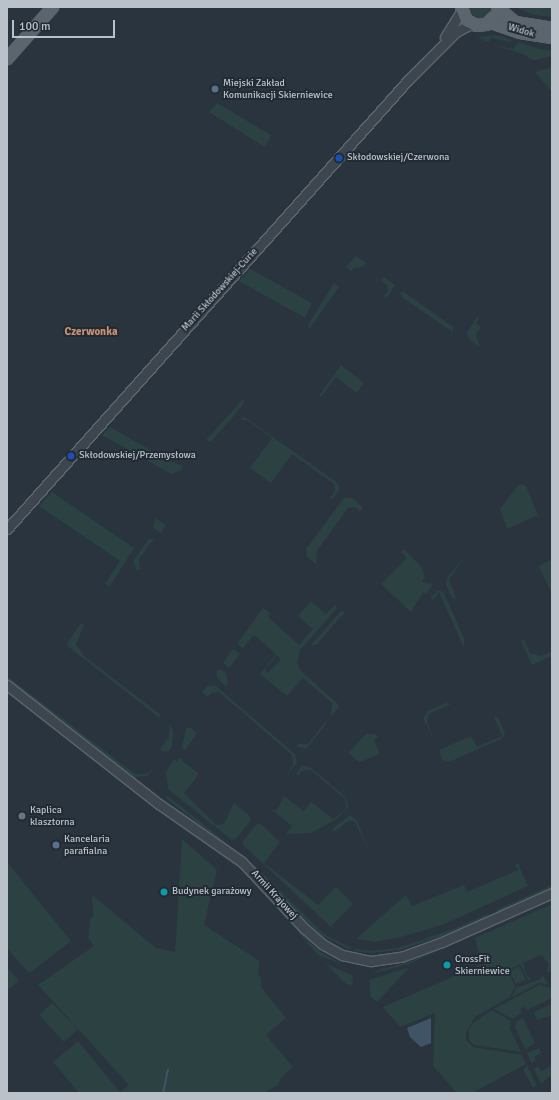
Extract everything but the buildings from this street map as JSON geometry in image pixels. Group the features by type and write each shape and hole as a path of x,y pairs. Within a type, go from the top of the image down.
{"main road":[{"path":"7,58 52,7"},
{"path":"461,9 471,24 481,25 490,22 497,7"},
{"name":"Widok","path":"497,7 515,22 552,28"},
{"name":"Widok","path":"490,22 519,32 552,37"}],"street":[{"name":"Marii Skłodowskiej-Curie","path":"435,52 461,9"},
{"name":"Marii Skłodowskiej-Curie","path":"7,529 435,52 456,32 471,24"},
{"name":"Armii Krajowej","path":"7,685 159,804 242,862 305,929 322,944 342,955 371,961 401,956 442,942 552,893"}],"green space":[{"path":"467,7 492,7 492,9 489,17 478,21 470,17"},
{"path":"515,7 552,7 552,17 533,15"},
{"path":"495,35 513,40 510,42 492,38 488,42 477,37"},
{"path":"519,42 539,49 552,50 552,56 536,60 530,59 526,55 493,45 513,49"},
{"path":"552,67 552,92 535,72"},
{"path":"217,103 271,135 265,147 209,112"},
{"path":"356,256 366,263 363,267 354,268 351,271 346,267"},
{"path":"250,269 312,303 305,318 239,281"},
{"path":"384,277 395,285 387,298 384,296 388,291 387,285 380,280"},
{"path":"334,283 339,287 310,328 312,335 308,325"},
{"path":"400,292 404,292 453,327 452,337 451,331 403,298"},
{"path":"477,317 479,319 476,323 481,327 476,334 480,347 469,339 467,333"},
{"path":"341,365 364,383 357,393 336,377 321,397 319,396"},
{"path":"242,400 245,401 234,416 210,442 206,440"},
{"path":"243,416 335,481 340,487 334,498 329,499 335,491 334,484 292,454 271,483 250,468 272,438 247,420 241,420"},
{"path":"110,427 168,460 183,466 182,470 171,474 102,435"},
{"path":"519,484 526,486 539,518 536,516 507,529 500,509"},
{"path":"52,492 134,548 110,586 105,584 120,561 39,506"},
{"path":"344,498 352,498 363,508 360,512 355,507 348,508 316,552 317,565 307,557 306,549"},
{"path":"155,518 166,525 161,533 153,528"},
{"path":"149,539 156,540 151,542 139,559 140,569 137,571 133,561"},
{"path":"404,549 422,568 425,577 422,582 433,585 426,594 423,592 411,612 381,584 407,558 401,552"},
{"path":"467,553 449,580 456,598 453,599 446,585 447,578"},
{"path":"552,559 552,594 539,566"},
{"path":"438,590 444,593 464,638 464,648 439,592 432,601 431,598"},
{"path":"311,601 326,614 335,605 337,608 300,650 297,662 300,670 338,704 339,707 331,717 332,703 303,678 287,696 260,674 276,654 254,635 243,648 237,644 263,608 270,613 268,617 299,645 313,629 298,616","holes":["277,655 281,660 267,673 265,669"]},
{"path":"341,611 345,612 316,645 311,645"},
{"path":"81,623 84,625 76,644 84,656 161,715 160,718 66,645"},
{"path":"524,639 530,653 541,656 552,652 552,656 532,665 521,641"},
{"path":"233,649 240,654 229,668 223,663"},
{"path":"220,669 226,673 228,683 226,686 217,678 217,671"},
{"path":"7,676 135,774 146,774 155,768 147,776 134,777 7,679"},
{"path":"208,685 216,686 295,754 297,763 285,778 293,765 292,755 219,692 210,694 208,697 202,692"},
{"path":"446,703 451,704 429,714 427,723 435,742 423,718 428,711"},
{"path":"497,716 505,732 503,738 449,762 442,760 439,750 471,736 477,747 502,736 494,717"},
{"path":"325,722 326,724 306,749 296,746 298,744 308,744"},
{"path":"170,723 173,732 172,746 169,751 163,752 160,749 169,737"},
{"path":"190,727 197,734 185,750 182,748 185,733 187,728"},
{"path":"366,734 376,734 378,737 374,740 380,754 359,762 348,753"},
{"path":"179,758 199,774 184,793 216,825 224,824 234,803 250,816 250,821 236,839 232,840 168,789 166,771 174,760 177,761"},
{"path":"302,765 310,767 341,793 347,799 348,808 334,821 310,833 286,834 292,826 272,810 277,810 284,796 304,811 311,802 333,819 346,809 346,800 311,770 302,771 298,776 296,774"},
{"path":"168,796 252,863 324,934 351,948 350,950 321,935 285,901 249,862 209,833 166,798"},
{"path":"156,810 230,858 246,871 305,938 321,952 345,966 318,955 246,873"},
{"path":"350,815 357,821 370,853 355,822 348,821 334,832 332,829"},
{"path":"260,823 280,842 264,863 318,905 336,887 353,904 331,926 356,939 331,927 243,845 243,841 256,825"},
{"path":"182,839 217,870 204,925 260,961 258,974 261,978 261,987 286,1018 266,1035 293,1067 281,1078 278,1085 264,1093 79,1093 53,1062 78,1041 120,1092 129,1085 38,985 94,946 88,938 90,918 93,917 92,895 156,948 175,952"},
{"path":"7,862 71,941 31,972 27,971 7,948"},
{"path":"521,863 519,866 528,886 442,925 401,937 375,942 356,939 406,895 412,906 464,885 467,892 518,870 515,865"},
{"path":"552,885 552,888 540,894 499,912 494,911"},
{"path":"552,898 552,900 479,931 480,930"},
{"path":"552,904 552,972 547,972 548,963 541,955 523,963 526,974 531,979 528,980 520,964 508,970 515,986 510,997 475,1017 466,1033 466,1040 473,1047 522,1055 526,1064 472,1093 457,1093 433,1066 435,1013 400,1027 383,1007 487,962 479,954 475,938"},
{"path":"489,913 486,918 448,934 400,950 370,953 354,951 355,949 369,951 398,948 456,928"},
{"path":"475,933 409,964 371,974 381,969 409,962"},
{"path":"325,963 353,976 352,985 346,984"},
{"path":"519,966 526,980 516,984 509,971"},
{"path":"7,967 19,981 7,990"},
{"path":"410,967 377,1002 371,997 369,980"},
{"path":"543,975 548,984 539,983 512,997 516,988 540,979"},
{"path":"539,985 552,988 552,998 527,1010 525,1007 520,1009 522,1013 512,1019 494,1009"},
{"path":"52,1003 78,1029 64,1042 39,1015"},
{"path":"552,1004 552,1015 537,1020 534,1012"},
{"path":"492,1010 511,1021 510,1029 521,1052 474,1045 469,1040 469,1030 473,1023"},
{"path":"523,1018 535,1043 525,1049 515,1027 517,1021"},
{"path":"539,1048 541,1053 534,1057 536,1061 531,1063 527,1053"},
{"path":"527,1065 537,1086 533,1088 523,1070"},
{"path":"538,1066 541,1071 550,1066 552,1071 552,1074 541,1084 534,1069"}],"water":[{"path":"431,1018 431,1043 421,1047 410,1037 407,1028"}],"waterway":[{"path":"163,1093 168,1070"}],"place":[{"name":"Miejski Zakład Komunikacji Skierniewice","path":"215,89"},
{"name":"Skłodowskiej/Czerwona","path":"339,158"},
{"name":"Skłodowskiej/Przemysłowa","path":"71,456"},
{"name":"Kaplica klasztorna","path":"22,816"},
{"name":"Kancelaria parafialna","path":"56,845"},
{"name":"Budynek garażowy","path":"164,892"},
{"name":"CrossFit Skierniewice","path":"447,965"}],"district":[{"name":"Czerwonka","path":"91,332"}]}
